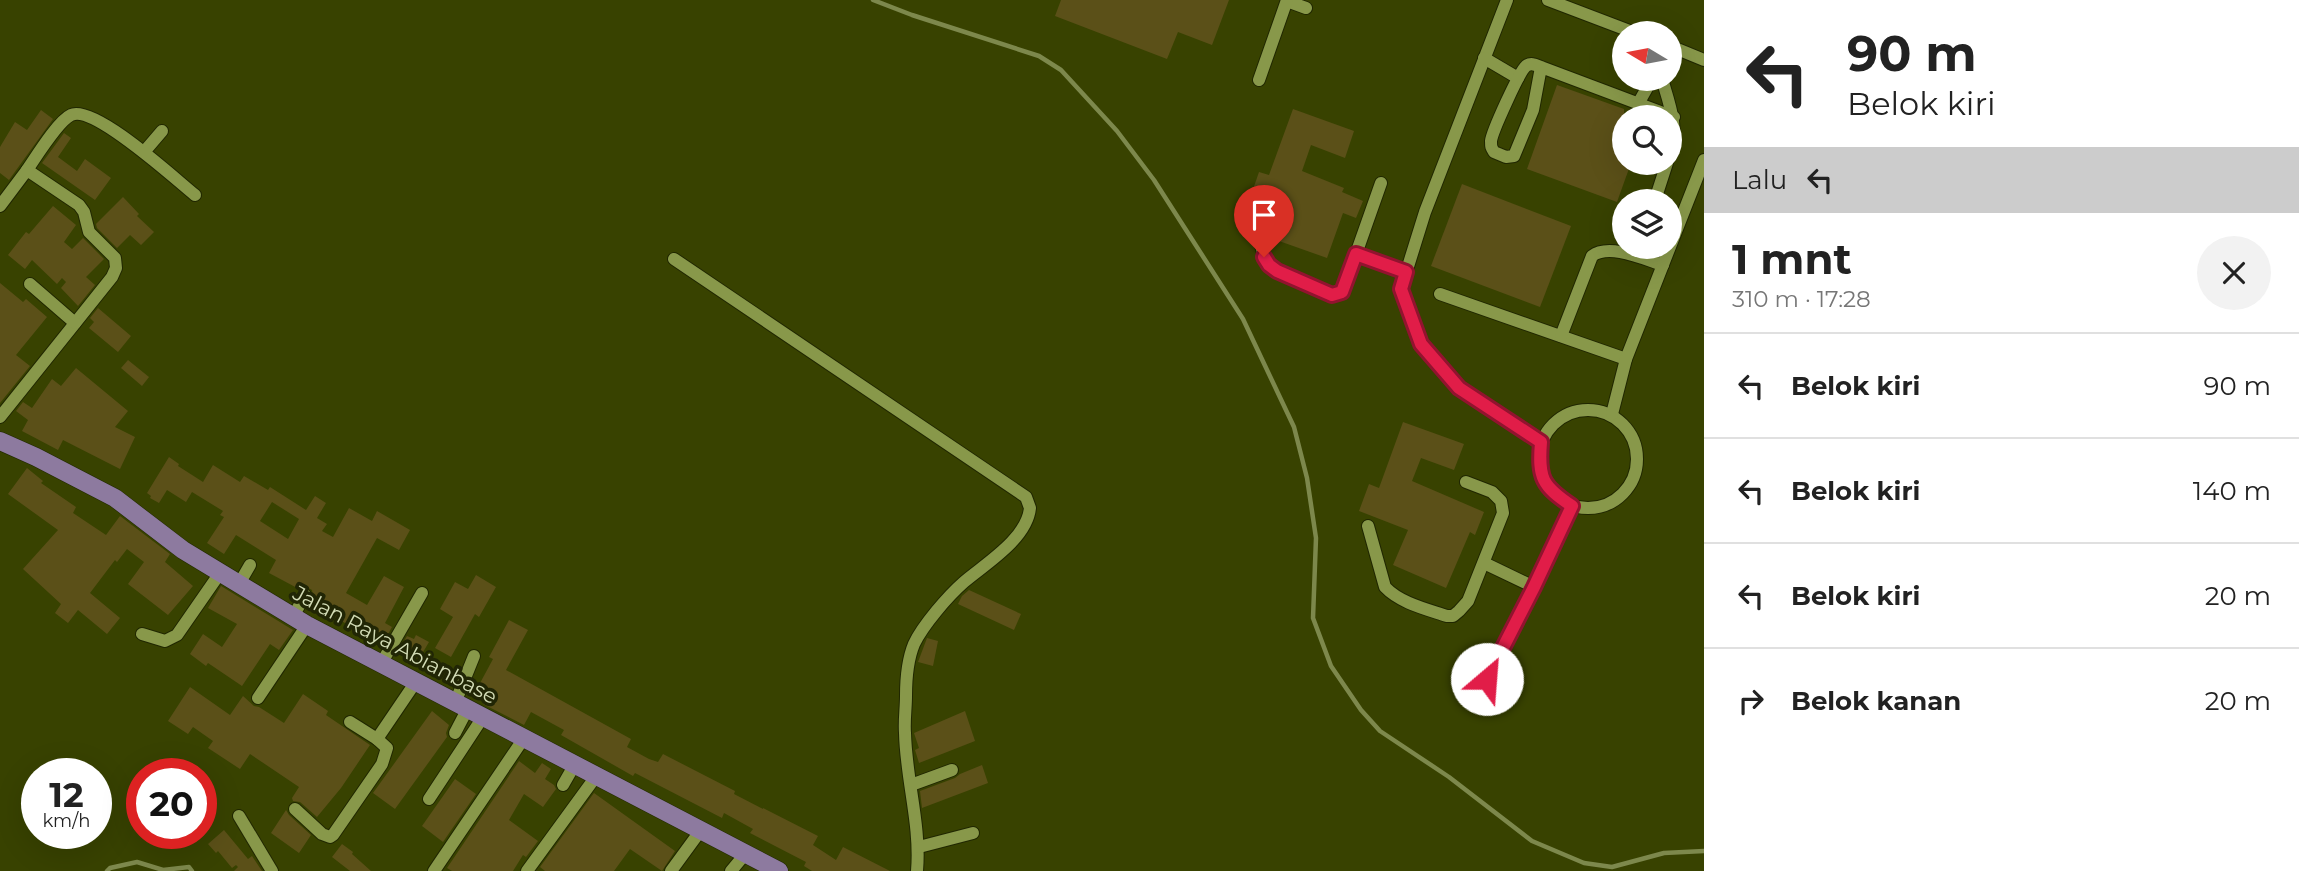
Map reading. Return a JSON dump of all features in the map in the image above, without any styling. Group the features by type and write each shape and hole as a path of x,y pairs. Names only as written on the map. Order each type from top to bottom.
{"main road":[{"name":"Jalan Raya Abianbase","path":"0,441 115,498 173,542 300,621 779,871"}],"street":[{"path":"1259,80 1287,0 1306,8"},
{"path":"1507,0 1425,212 1401,289 1421,344 1459,388 1541,442"},
{"path":"1548,0 1612,24"},
{"path":"1682,51 1704,60"},
{"path":"1484,58 1518,78"},
{"path":"1541,66 1528,127 1514,156 1506,158 1493,152 1491,139 1518,78 1528,65 1541,66 1638,104 1645,91"},
{"path":"0,206 63,121 72,114 82,113 93,117 144,152 195,195"},
{"path":"144,152 162,131"},
{"path":"1612,414 1626,359 1704,160"},
{"path":"0,417 112,277 116,263 115,258 89,232 79,205 27,170"},
{"path":"1256,222 1264,257 1269,265 1332,295 1342,292 1381,183"},
{"path":"1561,336 1595,253 1607,250 1663,265"},
{"path":"1356,254 1406,272"},
{"path":"674,259 1026,497 1030,513 1023,528 985,568 965,581 941,604 916,640 907,672 905,734 919,847 917,871"},
{"path":"30,284 75,323"},
{"path":"1440,294 1626,359"},
{"path":"1584,408 1612,414 1633,435 1639,464 1627,492 1601,508 1572,506 1550,492 1539,468 1541,442 1558,419 1584,408"},
{"path":"1368,526 1385,587 1391,594 1452,616 1468,601 1503,513 1501,501 1492,492 1466,482"},
{"path":"1475,702 1572,506"},
{"path":"1484,563 1534,587"},
{"path":"239,584 250,565"},
{"path":"142,634 165,641 177,635 220,573"},
{"path":"381,664 422,593"},
{"path":"258,698 300,621 305,595"},
{"path":"429,799 468,710 474,656"},
{"path":"377,740 415,683"},
{"path":"455,733 468,710"},
{"path":"295,809 330,837 382,764 387,748 350,722"},
{"path":"434,871 524,738"},
{"path":"563,785 575,764"},
{"path":"911,785 951,770"},
{"path":"527,871 597,775"},
{"path":"239,817 272,871"},
{"path":"671,871 701,830"},
{"path":"919,847 973,833"},
{"path":"731,871 746,853"}],"building":[{"path":"1061,0 1229,0 1212,45 1178,32 1167,59 1055,16"},
{"path":"1557,85 1613,105 1612,175 1627,175 1622,189 1612,189 1612,200 1527,169"},
{"path":"1293,109 1354,131 1345,158 1311,145 1302,171 1344,188 1342,192 1363,201 1356,218 1343,213 1327,258 1279,241 1289,213 1250,198 1259,172 1269,175"},
{"path":"41,110 53,119 9,180 0,173 0,147 15,122 27,130"},
{"path":"64,133 71,138 58,157 77,171 85,159 111,178 95,200 42,163"},
{"path":"1462,184 1571,226 1540,307 1431,266"},
{"path":"123,197 139,214 137,216 154,232 141,245 130,235 117,248 96,224"},
{"path":"53,206 76,225 64,242 72,249 83,238 104,259 86,277 95,285 78,306 61,288 66,282 62,278 57,284 32,260 25,269 8,255 26,232 29,234"},
{"path":"0,283 23,302 26,299 47,317 16,355 30,366 0,403"},
{"path":"98,308 131,336 118,352 89,328 94,322 90,318"},
{"path":"128,360 149,377 142,386 121,368"},
{"path":"76,368 128,411 115,427 135,437 120,469 63,440 58,450 22,431 28,420 16,411 23,402 32,408 52,379 61,386"},
{"path":"1403,422 1464,444 1454,470 1421,458 1412,481 1484,512 1475,535 1470,532 1446,588 1393,565 1408,530 1359,511 1369,484 1379,488"},
{"path":"169,457 203,482 213,465 240,482 244,476 268,490 270,487 306,510 315,496 326,503 317,518 327,524 322,531 333,537 349,508 372,521 377,511 410,530 399,550 377,538 346,593 367,605 384,576 404,587 385,623 392,627 382,645 318,607 315,613 307,609 313,599 312,590 305,586 299,589 269,573 276,560 236,535 224,554 207,543 224,517 220,515 223,511 192,492 186,502 167,490 159,503 147,493","holes":["272,502 299,519 288,539 260,521"]},
{"path":"27,468 43,481 41,483 76,507 73,513 106,535 120,516 170,554 165,562 193,586 168,615 128,584 144,562 127,549 117,562 115,560 90,593 120,618 107,634 78,610 68,623 55,613 61,604 23,569 58,530 8,494"},
{"path":"476,575 496,587 479,617 475,614 451,657 435,648 453,617 440,609 455,582 468,589"},
{"path":"221,586 293,630 279,650 270,644 242,686 190,654 203,634 222,647 237,624 208,608"},
{"path":"969,590 1021,614 1014,630 958,604"},
{"path":"509,620 528,630 506,670 631,739 627,747 649,759 658,762 663,754 735,791 734,794 818,836 813,845 836,860 843,847 890,871 812,871 804,866 806,862 750,833 753,829 724,813 722,818 635,773 633,776 561,735 564,730 531,712 524,725 483,704 490,691 479,685 493,659 489,657"},
{"path":"416,635 429,642 419,659 405,652 403,655 398,652 407,636 414,639"},
{"path":"927,638 938,641 933,666 918,662"},
{"path":"190,687 230,715 243,696 254,706 284,723 303,694 328,711 326,715 370,745 341,788 317,817 300,802 293,801 292,798 299,787 250,754 240,769 208,748 213,741 193,727 188,734 168,721"},
{"path":"432,711 449,725 447,737 395,809 373,793"},
{"path":"965,711 975,741 919,763 915,750 919,748 914,733"},
{"path":"519,761 535,773 542,763 551,769 545,779 556,789 543,807 524,794 509,820 538,841 526,857 523,855 513,871 452,871 447,868"},
{"path":"982,765 988,783 922,808 920,791"},
{"path":"455,779 476,794 443,842 422,826"},
{"path":"594,793 675,851 662,871 630,849 614,871 545,871 540,867"},
{"path":"286,810 311,835 299,853 271,833"},
{"path":"224,830 248,859 252,856 262,871 234,871 238,867 236,865 232,868 218,851 216,853 212,849 217,849 217,836"},
{"path":"342,844 371,871 350,871 332,857"}],"waterway":[{"path":"873,0 1039,56 1061,70 1117,131 1154,180 1243,319 1294,427 1307,478 1316,538 1313,618 1331,666 1361,710 1380,731 1449,777 1532,841 1584,863 1612,867 1664,853 1704,851"},
{"path":"107,871 137,862 163,870 189,867 192,871"}],"route":[{"path":"1264,257 1277,271 1332,295 1342,292 1356,254 1406,272 1401,289 1421,344 1459,388 1541,442 1539,468 1550,492 1572,506 1487,679"}]}
